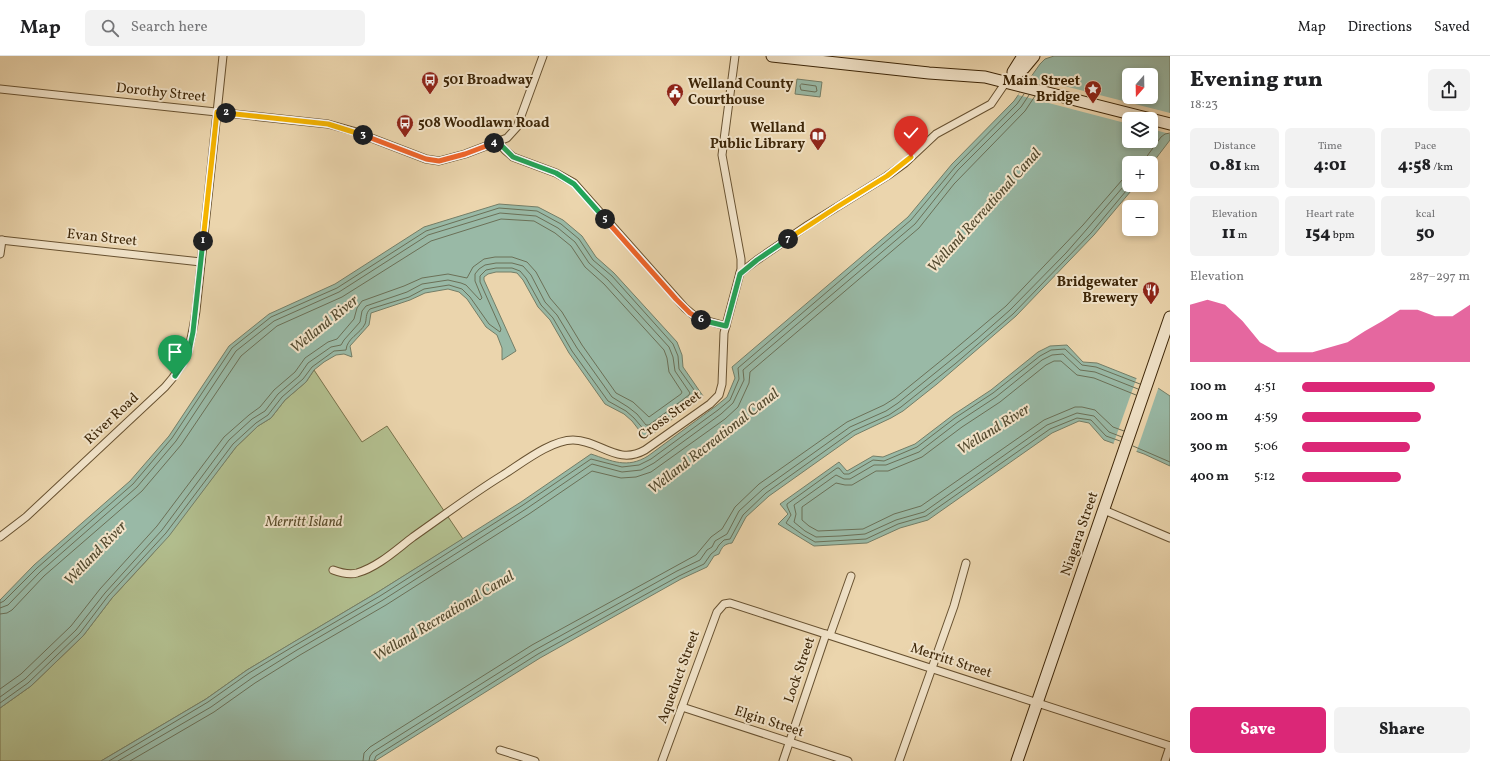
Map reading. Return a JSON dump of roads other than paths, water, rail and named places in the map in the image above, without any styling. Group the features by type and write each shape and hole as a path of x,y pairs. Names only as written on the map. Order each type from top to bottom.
{"main road":[{"path":"772,56 929,73 985,77 1170,124"},
{"path":"1006,82 1023,56"},
{"path":"1006,82 1024,68 1034,56"},
{"name":"Niagara Street","path":"1017,761 1170,317"}],"street":[{"name":"River Road","path":"0,537 26,517 166,387 183,364 189,351 201,262 223,56"},
{"name":"Dorothy Street","path":"0,89 328,124 340,127 420,157 433,160 444,160 465,154 507,138 517,127 543,56"},
{"name":"Cross Street","path":"333,570 348,574 367,569 393,552 475,492 533,456 561,442 573,440 585,442 625,456 636,455 710,404 719,395 722,384 726,326 740,274 741,259 722,155 735,56"},
{"path":"740,274 757,260 808,225 887,176 905,163 936,134 991,104 1006,82"},
{"path":"498,142 513,157 556,173 574,184 685,308 697,318 726,326"},
{"path":"0,254 1,240"},
{"name":"Evan Street","path":"1,240 201,262"},
{"path":"1104,510 1170,538"},
{"path":"899,761 954,606 966,563"},
{"name":"Lock Street","path":"783,761 828,634 851,576"},
{"name":"Merritt Street","path":"724,604 734,603 1170,746"},
{"name":"Aqueduct Street","path":"662,761 717,612 724,604"},
{"name":"Elgin Street","path":"682,707 848,761"},
{"path":"1165,761 1170,746"},
{"path":"500,750 535,761"}],"water":[{"name":"Welland Recreational Canal","path":"1054,56 1170,56 1170,140 1158,156 1122,156 1122,192 1130,192 1094,235 1016,316 937,384 903,411 855,435 769,496 746,517 732,543 724,546 719,554 714,556 707,567 681,579 540,658 375,761 101,761 206,699 247,670 378,592 521,502 591,454 613,461 626,463 640,460 648,456 716,406 727,397 735,378 732,367 908,217 952,164 1014,101 1045,59"},
{"path":"797,79 822,82 820,97 795,94"},
{"name":"Welland River","path":"499,204 538,207 563,220 582,236 596,257 614,273 677,342 682,355 683,367 703,396 646,439 632,421 624,414 605,404 569,353 550,320 538,307 523,280 517,273 496,272 488,274 484,277 516,351 502,360 502,348 497,335 486,327 467,299 459,292 448,289 425,293 410,300 371,313 369,325 350,346 352,357 344,354 336,355 324,362 314,370 306,382 285,400 271,418 258,426 236,447 169,536 112,598 83,636 31,686 0,708 0,600 34,565 130,481 169,436 229,346 269,314 335,284 424,227"},
{"name":"Welland River","path":"1067,345 1083,362 1097,363 1155,386 1170,396 1170,466 1144,454 1104,440 1089,423 1079,421 1052,433 928,520 900,528 867,543 814,546 778,524 788,514 780,504 839,462 847,471 873,456 883,457 915,444 953,415 991,390 1038,352 1050,346"}],"place":[{"name":"501 Broadway","path":"430,95"},
{"name":"Main Street Bridge","path":"1093,104"},
{"name":"Welland County Courthouse","path":"675,107"},
{"name":"508 Woodlawn Road","path":"405,138"},
{"name":"Welland Public Library","path":"818,151"},
{"name":"Bridgewater Brewery","path":"1151,305"}],"park label":[{"name":"Merritt Island","path":"304,522"}]}
